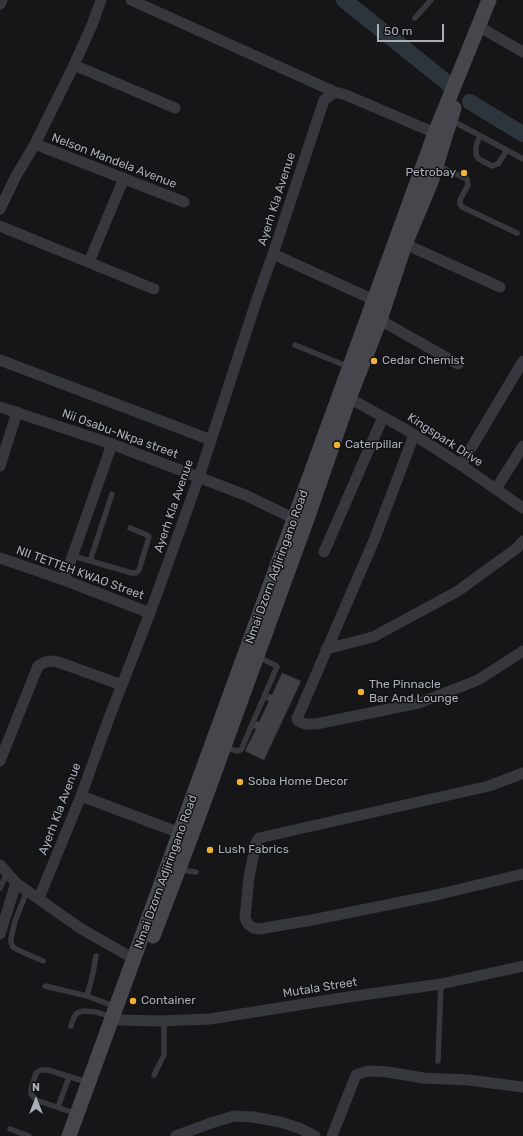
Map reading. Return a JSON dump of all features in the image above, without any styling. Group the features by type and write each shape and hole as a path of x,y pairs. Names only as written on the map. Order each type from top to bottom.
{"main road":[{"name":"Nmai Dzorn Adjiringano Road","path":"69,1136 116,1015 178,870 295,519 349,367 435,133 489,0"},
{"name":"Nmai Dzorn Adjiringano Road","path":"79,1136 134,959 180,833 217,756 257,657 349,398 380,320 405,244 437,164 451,120 497,0"}],"street":[{"path":"0,4 2,0"},
{"path":"0,209 74,65 92,25 101,0"},
{"path":"134,0 335,92 346,95 435,133"},
{"path":"485,30 523,52"},
{"path":"74,65 175,108"},
{"name":"Ayerh Kla Avenue","path":"39,898 81,796 150,613 199,477 317,117 324,100 335,92"},
{"name":"Nelson Mandela Avenue","path":"34,144 184,202"},
{"path":"89,262 124,178"},
{"path":"0,226 154,289"},
{"path":"405,244 500,287"},
{"path":"273,254 374,300"},
{"path":"380,320 458,364"},
{"path":"0,360 211,440"},
{"path":"461,465 523,361"},
{"name":"Kingspark Drive","path":"349,398 414,435 461,465 523,508"},
{"name":"Nii Osabu-Nkpa street","path":"0,407 112,444 199,477 245,495 295,519"},
{"path":"0,466 17,412"},
{"path":"324,552 383,417"},
{"path":"414,435 375,538 326,649 297,718 298,721 301,723 316,724 419,703 478,680 523,651"},
{"path":"64,580 112,444"},
{"path":"496,489 523,446"},
{"path":"326,649 373,637 458,591 517,548 523,541"},
{"name":"NII TETTEH KWAO Street","path":"0,558 64,580 150,613"},
{"path":"0,761 38,666 45,662 58,662 122,685"},
{"path":"523,773 489,786 259,838 256,843 249,877 245,918 248,924 254,928 312,920 436,895 523,874"},
{"path":"81,796 180,833"},
{"path":"4,869 16,883 80,928 134,959"},
{"path":"0,934 16,883"},
{"name":"Mutala Street","path":"116,1015 164,1021 210,1019 348,996 442,984 523,966"},
{"path":"332,1136 356,1075 368,1071 388,1072 423,1078 468,1080 523,1087"},
{"path":"176,1136 234,1116 253,1117 280,1122 299,1128 315,1136"}],"lane":[{"path":"415,18 431,0"},
{"path":"451,120 523,159"},
{"path":"480,136 476,146 476,155 479,159 492,166 498,164 507,150"},
{"path":"437,164 467,179 468,185 460,200 462,207 517,232"},
{"path":"295,345 349,367"},
{"path":"90,561 112,494"},
{"path":"73,556 136,573 139,570 149,537 130,528"},
{"path":"217,756 241,750 276,669 275,665 257,657"},
{"path":"0,888 4,869"},
{"path":"178,870 196,872"},
{"path":"27,890 15,921 11,943 13,947 18,950 43,961"},
{"path":"87,996 96,956"},
{"path":"438,1061 442,984"},
{"path":"45,986 87,996 116,1015"},
{"path":"71,1026 77,1013 83,1011 116,1015"},
{"path":"154,1075 164,1055 164,1021"},
{"path":"77,1114 36,1100 31,1094 31,1089 36,1073 41,1070 48,1070 89,1082"},
{"path":"58,1108 69,1077"},
{"path":"10,1129 29,1136"}],"building":[{"path":"282,673 301,681 264,760 245,751 256,729 253,728 256,721 259,722 269,701 266,700 269,694 272,695"}],"waterway":[{"path":"344,0 450,85"},
{"path":"470,102 523,134"}],"place":[{"name":"Petrobay","path":"464,173"},
{"name":"Cedar Chemist","path":"374,361"},
{"name":"Caterpillar","path":"337,445"},
{"name":"The Pinnacle Bar And Lounge","path":"361,692"},
{"name":"Soba Home Decor","path":"240,782"},
{"name":"Lush Fabrics","path":"210,850"},
{"name":"Container","path":"133,1001"}]}
